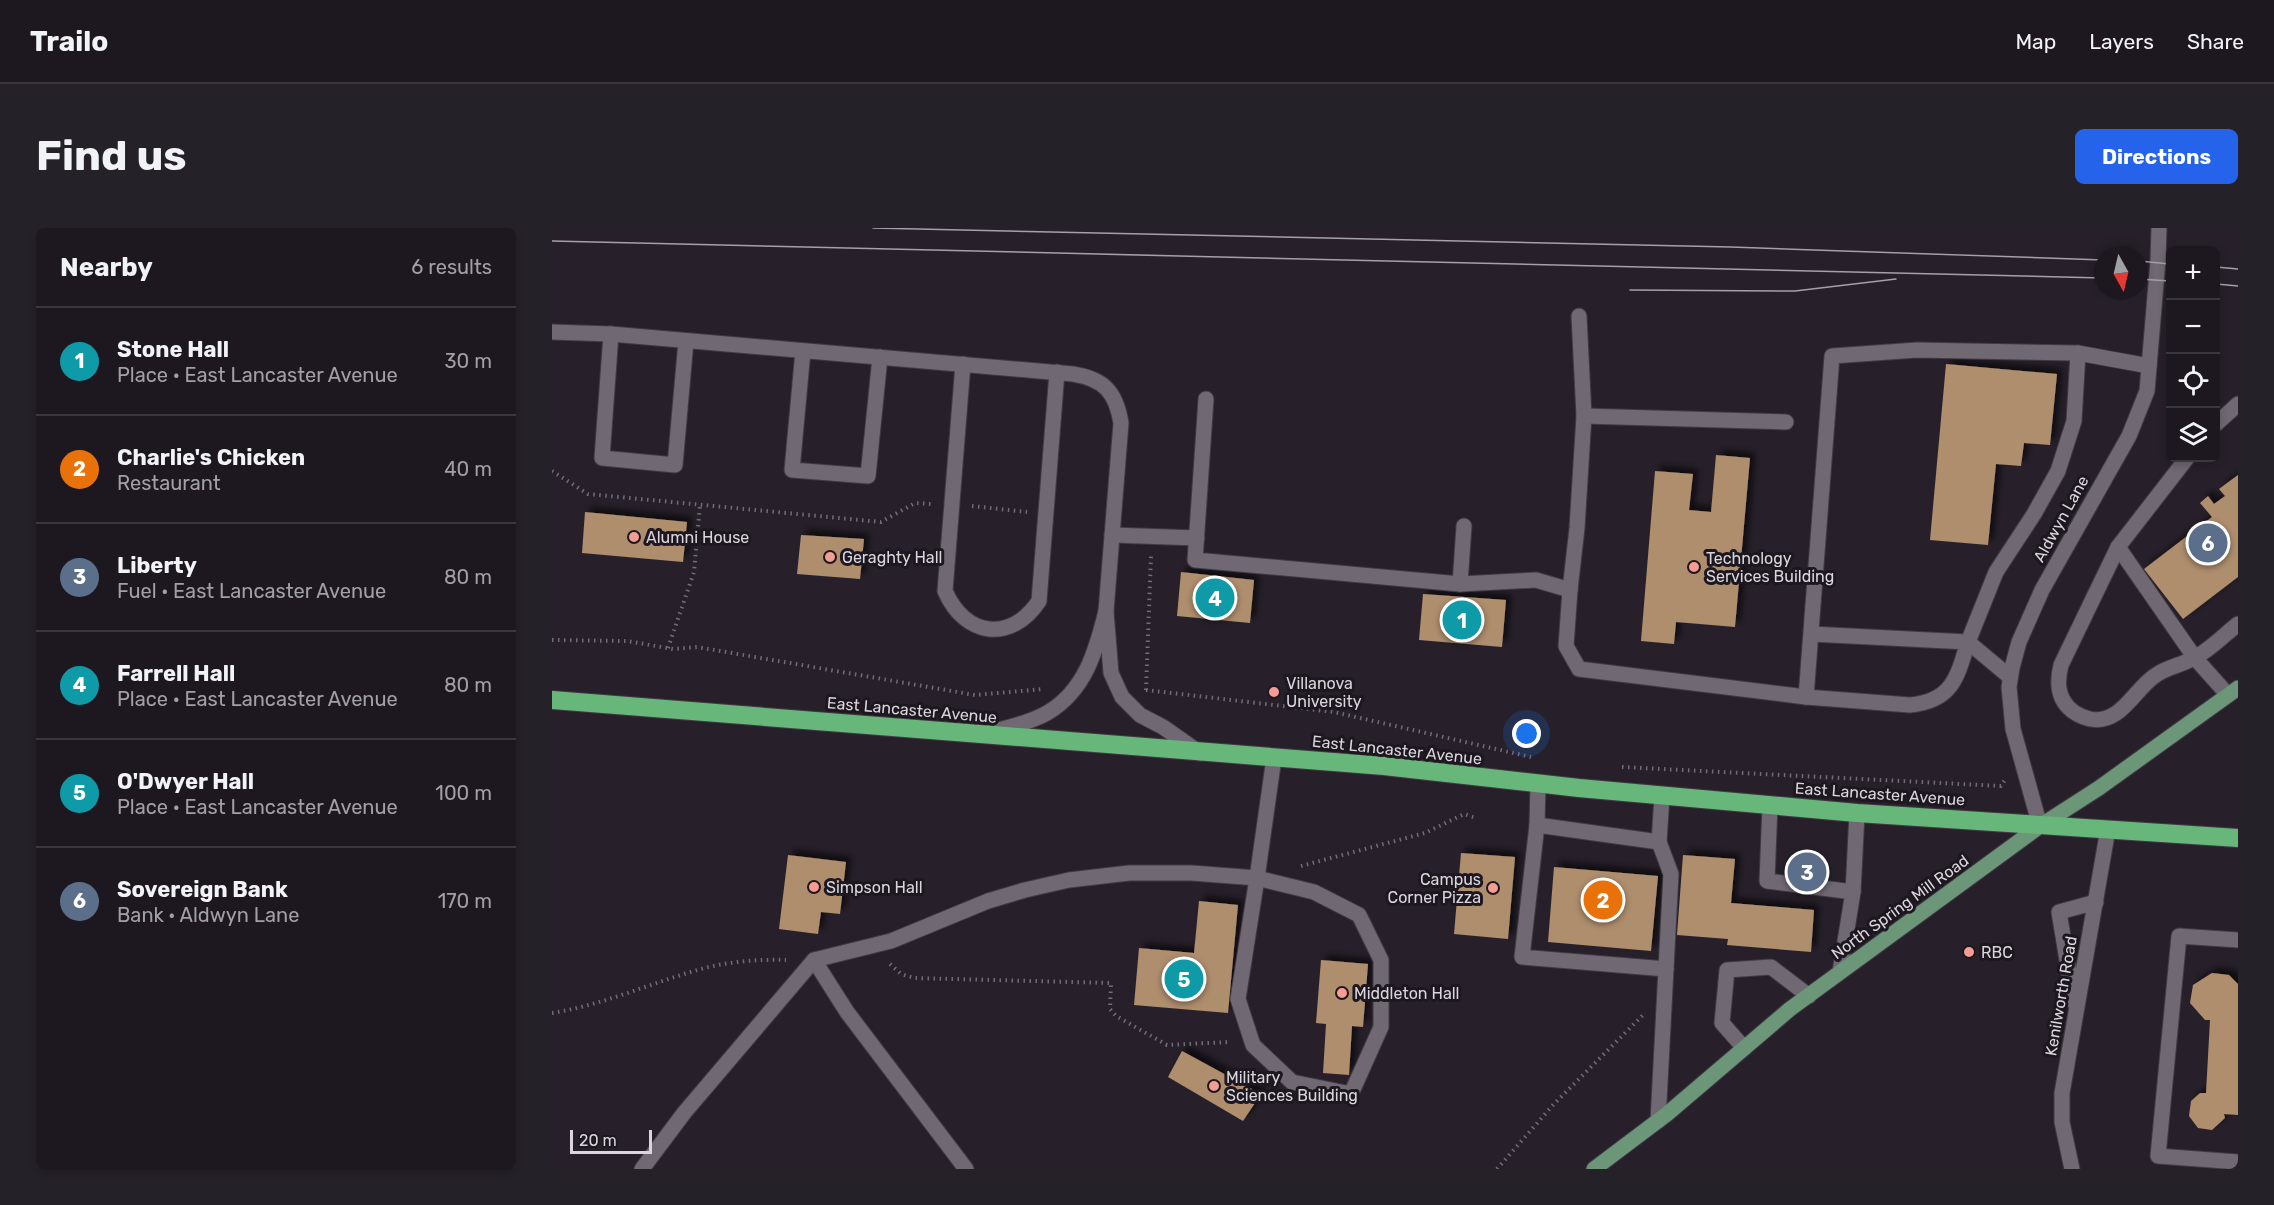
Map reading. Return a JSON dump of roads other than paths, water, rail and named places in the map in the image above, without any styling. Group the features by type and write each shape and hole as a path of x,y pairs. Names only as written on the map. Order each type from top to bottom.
{"highway":[{"name":"East Lancaster Avenue","path":"552,700 1384,766 1538,784 1857,813 2238,838"}],"main road":[{"name":"North Spring Mill Road","path":"1594,1169 1658,1120 1790,1009 2040,826 2099,788 2233,692"}],"street":[{"name":"Aldwyn Lane","path":"2040,826 2013,729 2010,677 2019,642 2042,590 2129,436 2147,391 2158,228"},
{"path":"1579,316 1584,416 1566,646 1579,669 1806,697 1910,705 1926,704 1941,696 1953,685 1996,572 2034,514 2058,471 2074,421 2078,353"},
{"path":"552,332 611,333 1056,372 1088,376 1101,383 1112,394 1119,408 1122,423 1106,610 1097,647 1086,673 1069,696 1047,713 982,735"},
{"path":"611,333 602,458 675,465 687,341"},
{"path":"803,351 792,470 868,476 880,357"},
{"path":"1806,697 1832,356 1917,351 2078,353 2149,366"},
{"path":"963,364 945,591 951,605 961,617 974,625 989,629 1004,628 1018,623 1039,601 1056,372"},
{"path":"1206,399 1196,560 1460,584 1536,580 1570,590"},
{"path":"2220,420 2238,404"},
{"path":"1584,416 1785,422"},
{"path":"2184,462 2118,547 2061,665 2058,677 2063,700 2070,710 2081,716 2093,719 2115,714 2156,675 2195,658 2238,624"},
{"path":"1460,584 1464,526"},
{"path":"1112,535 1197,538"},
{"path":"2118,547 2195,658 2233,692"},
{"path":"1106,610 1111,673 1120,693 1140,716 1163,727 1200,753"},
{"path":"1811,634 1968,642 2010,677"},
{"path":"642,1169 684,1113 814,960 880,944 988,901 1069,880 1129,873 1192,873 1261,879 1314,892 1359,915 1381,960 1381,1027 1351,1094 1292,1082 1253,1045 1238,999 1261,879 1274,758"},
{"path":"1538,784 1537,825 1522,957 1666,969"},
{"path":"1658,1120 1671,874 1659,842 1662,796"},
{"path":"1770,805 1767,881 1853,892"},
{"path":"1840,972 1853,892 1857,813"},
{"path":"1537,825 1659,842"},
{"name":"Kenilworth Road","path":"2072,1169 2062,1122 2062,1093 2108,829"},
{"path":"2076,1014 2059,912 2097,902"},
{"path":"2238,940 2178,936 2158,1156 2238,1162"},
{"path":"814,960 847,1012 966,1169"},
{"path":"1744,1048 1722,1023 1727,970 1771,967 1809,996"}],"tram line":[{"path":"873,228 1731,247 2094,260"},
{"path":"552,241 2094,278"},
{"path":"2148,262 2166,264"},
{"path":"2220,267 2238,269"},
{"path":"1630,290 1795,291 1896,279"},
{"path":"2148,280 2166,281"},
{"path":"2220,284 2238,286"}],"place":[{"name":"Alumni House","path":"634,537"},
{"name":"Sovereign Bank","path":"2208,543"},
{"name":"Geraghty Hall","path":"830,557"},
{"name":"Technology Services Building","path":"1694,567"},
{"name":"Farrell Hall","path":"1215,598"},
{"name":"Stone Hall","path":"1462,620"},
{"name":"Villanova University","path":"1274,692"},
{"name":"Liberty","path":"1807,872"},
{"name":"Simpson Hall","path":"814,887"},
{"name":"Campus Corner Pizza","path":"1493,888"},
{"name":"Charlie's Chicken","path":"1603,900"},
{"name":"RBC","path":"1969,952"},
{"name":"O'Dwyer Hall","path":"1184,979"},
{"name":"Middleton Hall","path":"1342,993"},
{"name":"Military Sciences Building","path":"1214,1086"}]}
